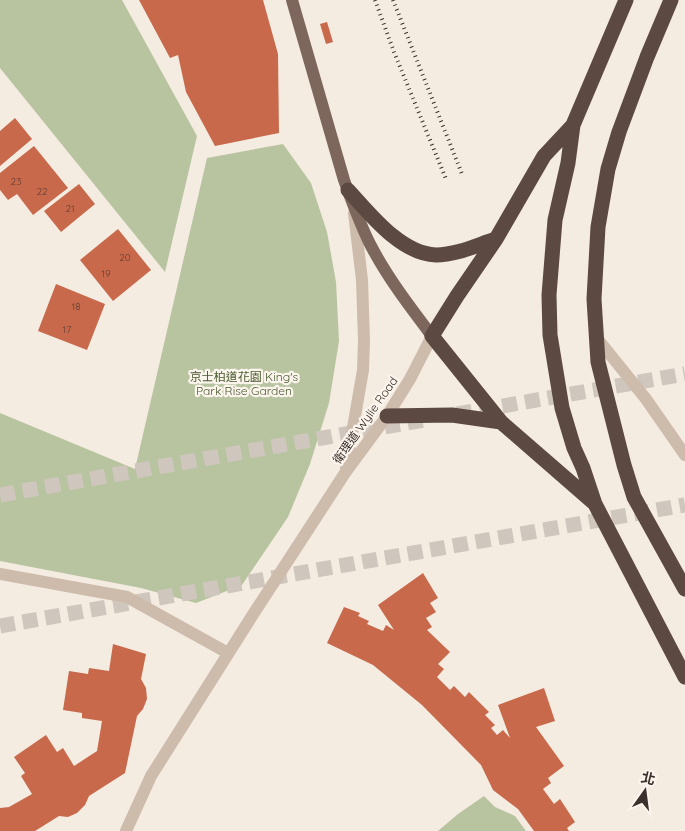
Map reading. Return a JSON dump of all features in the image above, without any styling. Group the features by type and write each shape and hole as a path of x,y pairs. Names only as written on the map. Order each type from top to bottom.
{"highway":[{"path":"626,0 573,125 568,163 554,220 549,295 550,336 562,408 574,448 595,504 685,677"},
{"path":"672,0 647,57 619,132 604,188 595,257 594,299 598,362 614,428 634,497 685,589"},
{"path":"573,125 544,156 496,240 432,336 501,422 595,504"},
{"path":"348,190 388,231 404,244 417,250 435,255 454,253 496,240"},
{"path":"387,416 452,415 501,422"}],"main road":[{"path":"292,0 354,208 371,245 408,304 432,336"}],"street":[{"path":"345,473 363,370 364,341 362,280 354,208"},
{"name":"衛理道 Wylie Road","path":"126,831 150,776 345,473 387,416 410,379 432,336"},
{"path":"596,337 646,399 685,455"},
{"path":"0,574 127,596 228,653"}],"green space":[{"path":"0,0 122,0 197,136 165,272 0,68"},
{"name":"京士柏道花園 King's Park Rise Garden","path":"283,144 311,183 327,232 336,282 339,341 329,403 310,464 288,517 242,585 196,603 141,588 0,561 0,413 135,469 207,158"},
{"path":"484,796 495,807 515,816 526,831 438,831 458,814"}],"building":[{"path":"139,0 263,0 278,54 279,133 215,146 186,92 178,55 170,58"},
{"path":"327,22 333,42 326,44 320,24"},
{"path":"15,118 32,139 0,166 0,131"},
{"path":"34,146 68,188 33,215 17,194 8,200 0,190 0,173"},
{"path":"79,184 95,204 61,232 44,211"},
{"path":"118,229 151,270 113,301 80,260"},
{"path":"56,284 105,304 87,350 38,331"},
{"path":"423,573 438,598 430,603 436,612 426,618 432,627 427,630 450,652 438,664 444,669 437,677 450,690 454,686 465,697 469,692 489,712 485,715 495,725 491,728 497,735 503,730 510,738 498,705 544,688 555,721 536,727 564,766 548,778 551,783 543,789 554,804 560,799 575,822 567,828 569,831 534,831 518,809 493,790 481,765 422,705 373,665 327,643 344,607 360,613 358,616 369,621 367,624 383,631 386,625 394,630 378,605"},
{"path":"113,644 146,654 141,679 146,688 147,699 143,709 137,716 125,773 89,796 85,805 77,813 68,817 59,816 35,831 0,831 0,808 9,807 32,794 21,776 25,773 14,757 46,735 57,752 63,748 74,766 97,751 102,721 82,718 82,713 63,710 69,671 88,674 89,668 109,671"}],"tunnel":[{"path":"457,414 685,374"},
{"path":"0,495 424,420"},
{"path":"0,626 685,505"}],"railway":[{"path":"375,0 394,52 446,179"},
{"path":"393,0 462,174"}]}
